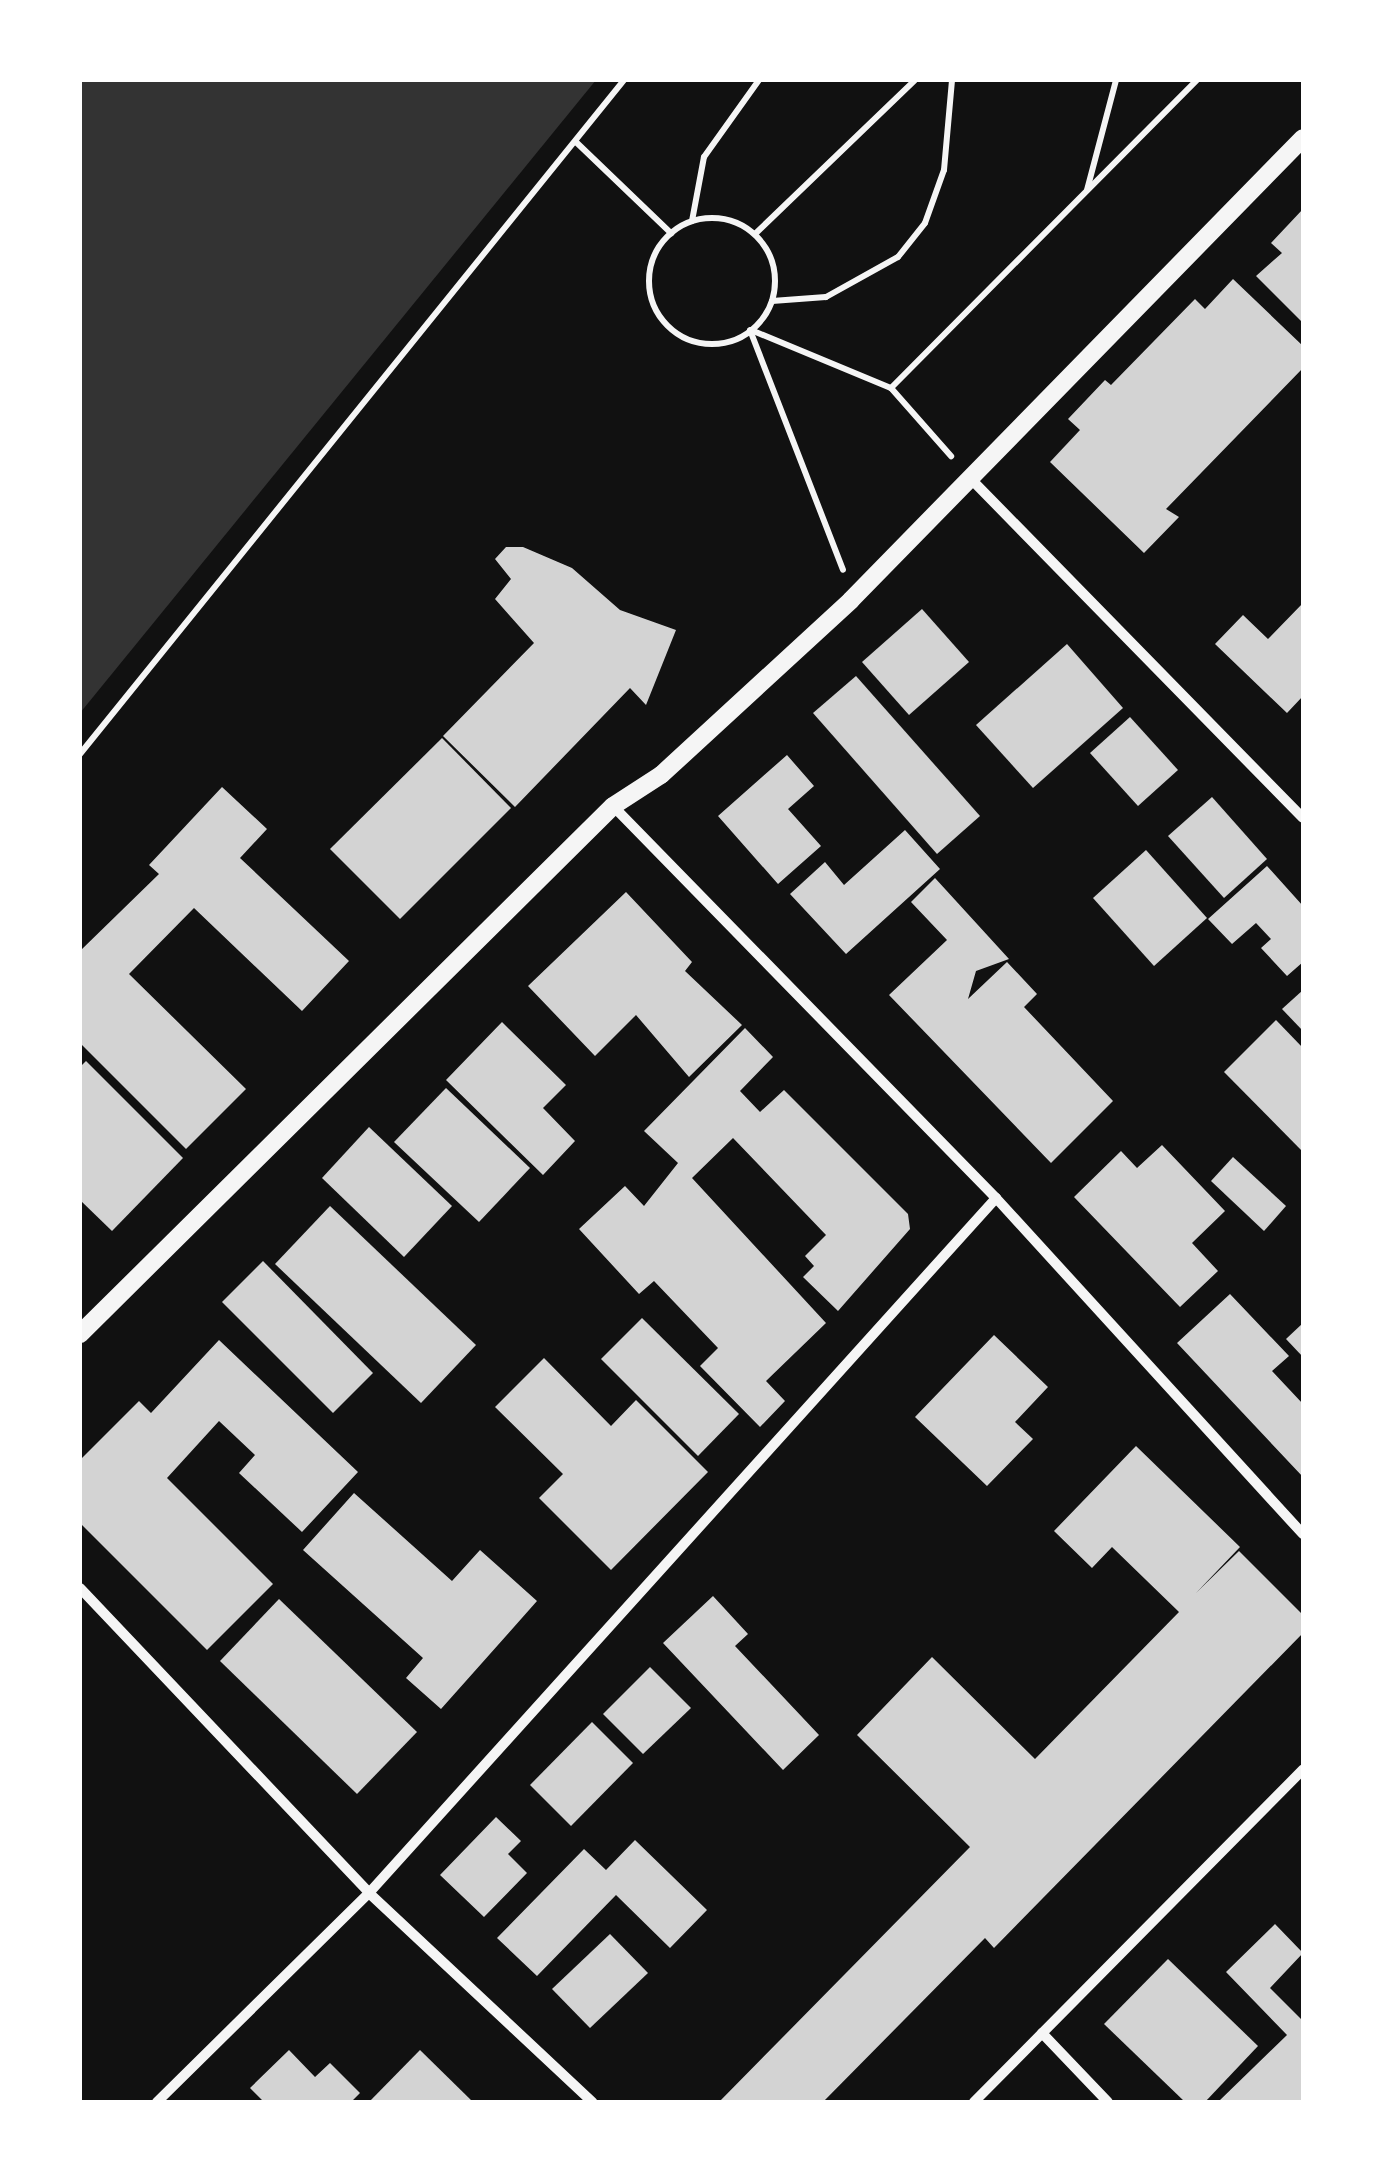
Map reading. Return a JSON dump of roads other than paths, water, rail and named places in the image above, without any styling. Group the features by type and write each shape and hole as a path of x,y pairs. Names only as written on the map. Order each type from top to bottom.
{"street":[{"path":"80,1334 613,806 661,775 851,600 1303,138"},
{"path":"969,477 1303,818"},
{"path":"613,806 996,1198 1303,1534"},
{"path":"157,2102 369,1892 996,1198"},
{"path":"80,1588 369,1892 592,2102"},
{"path":"974,2102 1303,1770"},
{"path":"1042,2033 1108,2102"}]}
